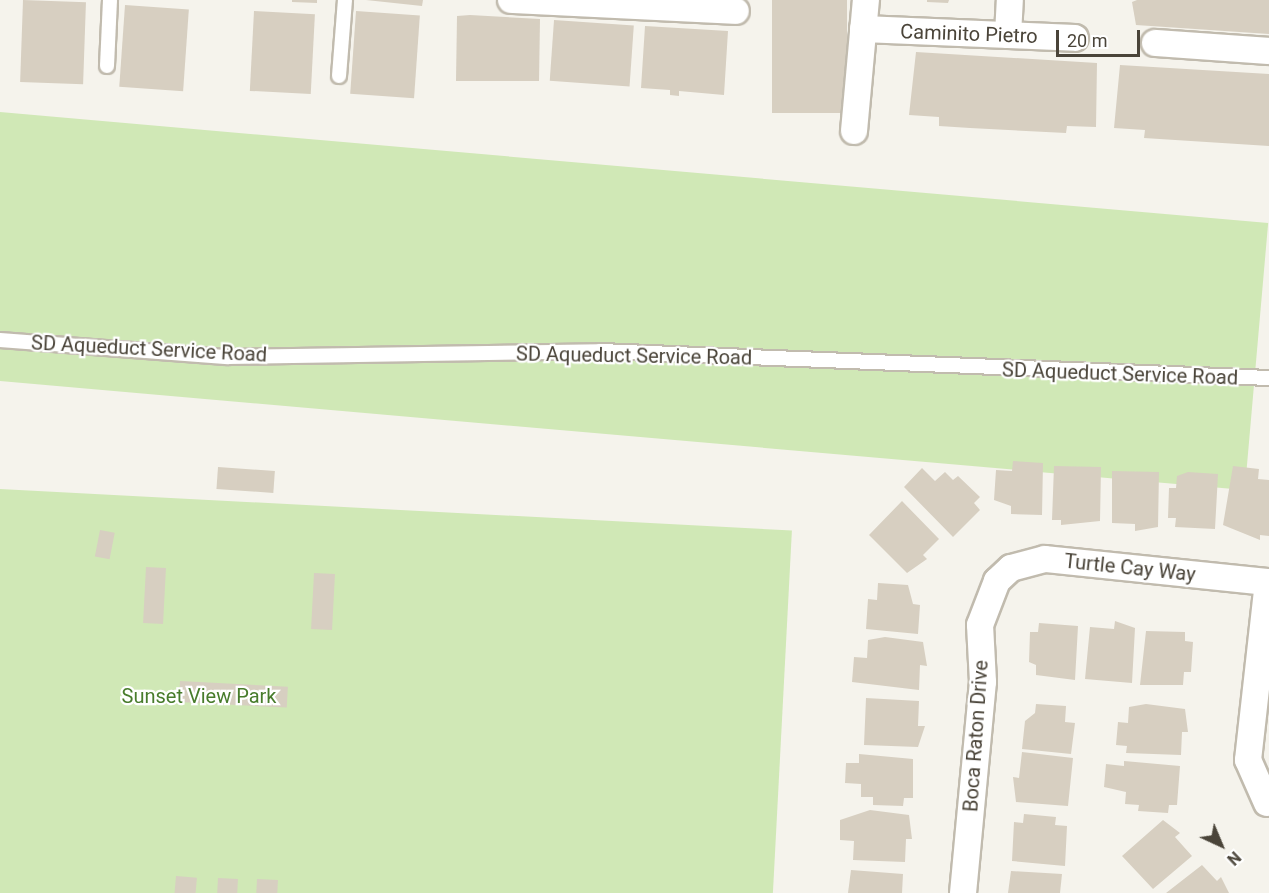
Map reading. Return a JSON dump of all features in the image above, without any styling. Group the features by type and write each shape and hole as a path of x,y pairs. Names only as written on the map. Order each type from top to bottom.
{"street":[{"path":"511,0 736,11"},
{"path":"854,131 866,0"},
{"path":"1008,35 1011,0"},
{"name":"Caminito Pietro","path":"863,29 1075,38"},
{"path":"1155,43 1269,51"},
{"name":"Turtle Cay Way","path":"997,581 1011,568 1045,559 1268,582"},
{"name":"Boca Raton Drive","path":"963,893 983,682 980,625 997,581"},
{"path":"1267,803 1248,760 1268,582"}],"lane":[{"path":"107,66 110,0"},
{"path":"339,76 345,0"},
{"name":"SD Aqueduct Service Road","path":"0,340 228,357 600,351 1269,378"}],"green space":[{"path":"0,112 1268,223 1245,490 0,381"},
{"name":"Sunset View Park","path":"0,489 792,531 773,893 0,893"}],"building":[{"path":"23,0 86,2 83,84 20,82"},
{"path":"292,0 317,0 317,3 292,2"},
{"path":"366,0 423,0 422,6"},
{"path":"772,0 847,0 847,113 772,113"},
{"path":"927,0 949,0 948,3 927,2"},
{"path":"1137,0 1269,0 1269,34 1136,25 1132,2"},
{"path":"125,5 189,9 183,91 119,87"},
{"path":"254,11 315,14 311,94 250,91"},
{"path":"356,11 420,15 414,98 350,94"},
{"path":"457,16 540,19 539,81 456,81"},
{"path":"554,20 634,26 630,86 550,81"},
{"path":"645,26 728,31 724,95 679,91 679,96 670,95 670,90 641,88"},
{"path":"916,52 1097,63 1096,127 1067,126 1066,133 970,128 939,126 939,117 909,115"},
{"path":"1120,65 1269,74 1269,146 1144,138 1145,130 1114,128"},
{"path":"1013,461 1043,463 1042,515 1011,514 1011,506 994,500 996,470 1012,471"},
{"path":"1054,466 1101,467 1100,521 1061,525 1061,520 1052,520"},
{"path":"1233,466 1259,469 1258,479 1269,480 1269,536 1260,535 1260,540 1223,525"},
{"path":"218,467 275,471 273,493 216,489"},
{"path":"922,468 935,481 945,472 953,480 958,476 980,497 974,503 980,510 953,537 904,487"},
{"path":"1112,471 1159,472 1158,527 1135,531 1135,524 1112,523"},
{"path":"1188,472 1218,474 1215,529 1175,527 1176,518 1168,518 1169,488 1176,488 1177,476"},
{"path":"902,501 939,539 923,555 927,559 907,573 869,535"},
{"path":"100,530 115,533 110,559 95,557"},
{"path":"146,567 166,568 163,624 143,623"},
{"path":"314,573 335,574 332,630 311,629"},
{"path":"878,583 908,585 913,604 920,605 918,634 866,629 868,599 877,600"},
{"path":"1115,621 1135,628 1132,683 1085,679 1090,627 1114,629"},
{"path":"1039,623 1078,626 1075,680 1036,675 1036,665 1029,662 1030,632 1038,632"},
{"path":"1146,631 1185,632 1185,641 1193,642 1191,672 1184,672 1183,685 1140,685"},
{"path":"885,637 923,642 927,666 920,665 919,690 852,682 854,657 867,658 868,640"},
{"path":"180,681 288,687 287,708 179,702"},
{"path":"866,698 919,701 918,726 925,726 918,747 864,745"},
{"path":"1036,704 1066,706 1065,722 1075,723 1071,754 1022,749 1025,721 1035,713"},
{"path":"1146,704 1185,709 1188,732 1182,732 1181,755 1126,753 1127,746 1116,745 1118,722 1128,723 1129,707"},
{"path":"1022,752 1073,758 1068,806 1016,802 1013,777 1019,778"},
{"path":"859,754 913,759 913,798 904,798 903,806 873,805 873,797 861,797 861,784 845,783 846,763 859,763"},
{"path":"1124,761 1180,766 1177,805 1169,805 1168,813 1138,811 1139,805 1125,804 1126,792 1104,787 1106,764 1124,766"},
{"path":"870,810 909,815 912,839 906,839 905,862 853,860 854,841 840,840 840,820"},
{"path":"1024,814 1056,817 1055,825 1067,826 1065,866 1012,861 1014,822 1023,823"},
{"path":"1163,820 1180,833 1175,837 1192,856 1153,889 1122,856"},
{"path":"1202,865 1217,881 1221,877 1229,893 1166,893"},
{"path":"851,870 903,874 902,893 848,893"},
{"path":"1011,871 1062,874 1060,893 1008,893"},
{"path":"176,876 197,878 196,893 175,893"},
{"path":"218,878 238,879 237,893 217,893"},
{"path":"257,879 278,880 277,893 256,893"}]}
